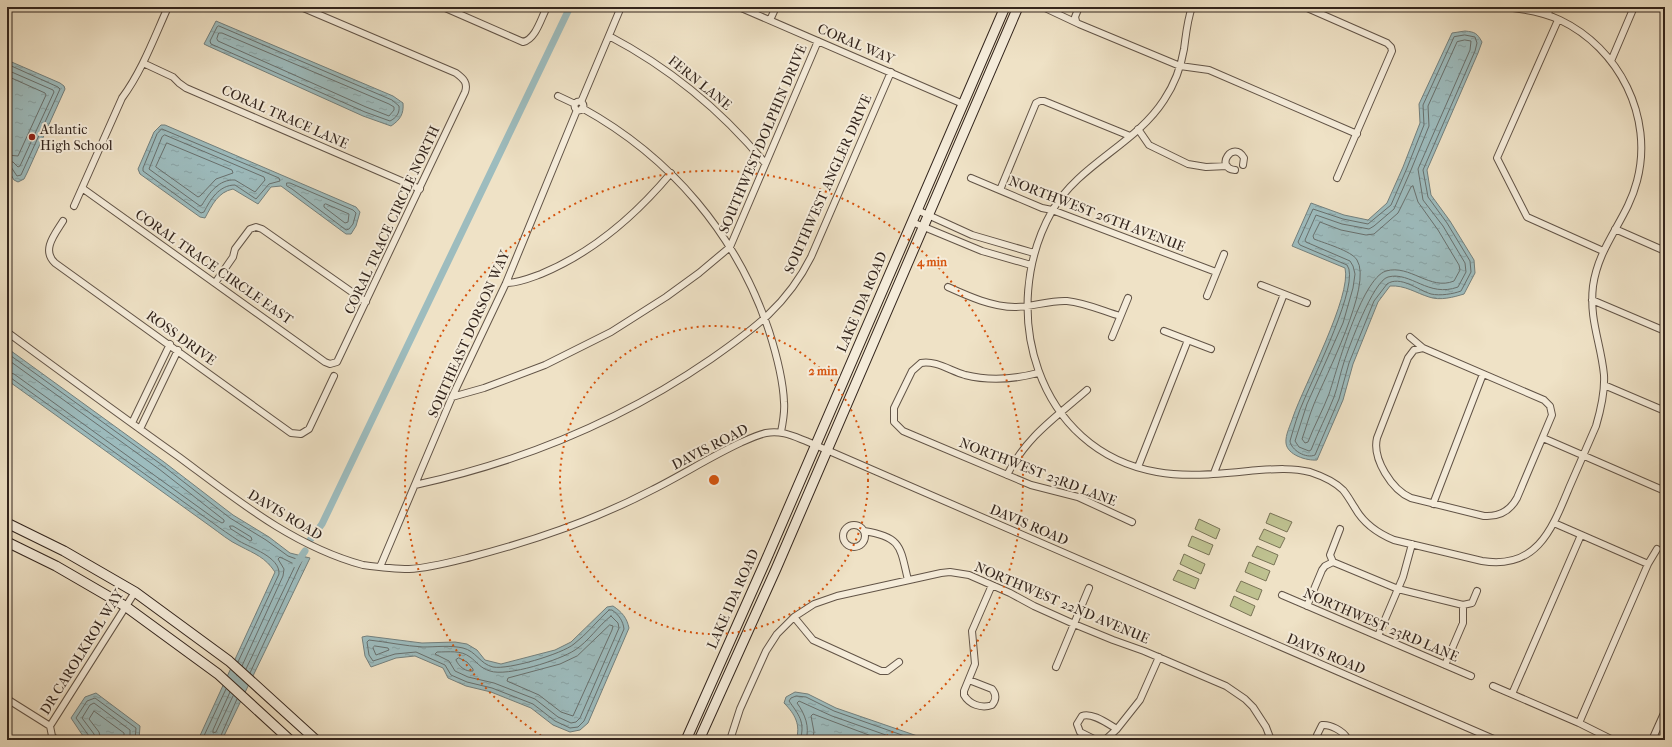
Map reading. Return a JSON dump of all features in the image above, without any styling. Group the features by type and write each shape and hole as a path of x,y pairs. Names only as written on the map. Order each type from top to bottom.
{"street":[{"path":"74,206 122,98 131,86 143,63 168,7"},
{"name":"CORAL TRACE CIRCLE NORTH","path":"301,7 456,74 463,78 466,84 465,92 420,189 339,359 333,364"},
{"path":"443,7 523,42 528,41 533,36 547,7"},
{"name":"SOUTHEAST DORSON WAY","path":"380,567 452,397 506,283 621,7"},
{"name":"CORAL WAY","path":"739,7 964,104"},
{"path":"770,20 776,7"},
{"name":"LAKE IDA ROAD","path":"686,740 742,615 1006,7"},
{"name":"LAKE IDA ROAD","path":"699,740 827,450 1018,7"},
{"path":"1076,21 1075,17 1079,7"},
{"path":"1192,7 1180,66 1172,86 1163,101 1154,114 1138,129 1070,186 1052,210 1044,226 1031,265 1027,306 1030,339 1038,373 1045,389 1061,413 1079,433 1092,444 1107,454 1138,467 1172,474 1284,469 1318,475 1343,490 1361,517 1376,531 1394,540 1482,561 1497,562 1521,557 1537,547 1544,540 1554,523 1601,412 1604,385 1602,362 1595,332 1592,300 1595,276 1603,251 1632,196 1639,170 1641,148 1639,121 1635,105 1621,76 1611,61 1592,41 1579,31 1547,15 1524,9 1498,7"},
{"path":"1305,7 1387,43 1391,47 1392,51 1337,178"},
{"path":"1452,7 1472,7"},
{"path":"1547,15 1551,7"},
{"path":"1611,61 1634,7"},
{"path":"1045,8 1076,21 1079,24 1180,66 1209,70 1356,134"},
{"path":"1558,20 1497,158 1527,217 1603,251"},
{"name":"FERN LANE","path":"609,36 648,58 691,88 730,124 765,163"},
{"name":"SOUTHWEST DOLPHIN DRIVE","path":"730,247 818,41"},
{"name":"CORAL TRACE LANE","path":"143,63 173,77 186,88 420,189"},
{"name":"SOUTHWEST ANGLER DRIVE","path":"415,485 473,471 506,461 538,450 602,423 697,368 764,318 782,302 803,273 891,72"},
{"path":"558,96 579,106 624,134 671,172 703,208 730,247 751,285 764,318 776,356 782,386 784,414 781,432"},
{"path":"1000,190 1036,103 1040,100 1130,136"},
{"path":"1138,129 1149,146 1188,164 1206,167 1227,166 1232,170 1235,170"},
{"path":"1227,166 1226,158 1235,152 1242,156 1244,161 1243,165"},
{"path":"506,283 515,283 550,270 588,250 622,225 638,210 671,172"},
{"name":"NORTHWEST 26TH AVENUE","path":"971,178 1042,208 1052,210 1216,272"},
{"name":"CORAL TRACE CIRCLE EAST","path":"82,188 325,362 333,364"},
{"path":"917,210 972,235 1034,253"},
{"name":"ROSS DRIVE","path":"63,221 48,251 51,260 170,344 291,433 300,434 305,432 311,426 334,376"},
{"path":"912,222 982,251 1031,265"},
{"path":"215,283 233,257 235,249 242,239 250,229 256,227 262,229 366,302"},
{"path":"1615,229 1665,251"},
{"path":"452,397 496,384 545,365 610,332 666,297 699,273 730,247"},
{"path":"1207,296 1224,254"},
{"path":"1261,285 1307,303"},
{"path":"948,287 996,304 1014,307 1053,301 1072,302 1091,306 1120,316"},
{"path":"1214,473 1284,294"},
{"path":"1112,337 1128,298"},
{"path":"1592,300 1665,331"},
{"path":"1164,331 1211,349"},
{"name":"DAVIS ROAD","path":"7,332 277,528 327,554 363,565 409,569 491,552 530,540 568,527 651,491 729,448 751,438 766,433 781,432 827,450 1496,740"},
{"path":"1410,337 1423,348 1548,402 1552,410 1552,415 1543,438 1517,498 1512,506 1504,513 1489,516 1411,498 1399,491 1393,484 1378,458 1376,448 1377,438 1408,358 1414,350 1423,348"},
{"path":"1138,467 1188,340"},
{"path":"132,423 170,344"},
{"path":"140,429 178,350"},
{"name":"NORTHWEST 23RD LANE","path":"1038,373 1016,377 983,378 967,375 926,362 917,365 912,371 894,408 894,422 903,431 1007,475 1031,485 1078,497 1132,522"},
{"path":"1433,504 1483,374"},
{"path":"1604,385 1665,411"},
{"path":"1007,475 1018,455 1039,430 1087,390"},
{"path":"1543,438 1665,491"},
{"path":"7,523 71,555 135,592 229,661 316,740"},
{"path":"1554,523 1648,564"},
{"path":"1340,529 1330,555 1333,562 1398,589 1463,605 1472,603 1477,591"},
{"path":"864,531 875,533 896,543 901,551 908,580"},
{"path":"1512,694 1581,535"},
{"path":"7,542 56,566 125,606 218,674 290,740"},
{"path":"1378,636 1405,571 1412,544"},
{"path":"1579,723 1648,564 1657,549"},
{"path":"1307,606 1322,570 1325,566 1333,562"},
{"name":"NORTHWEST 22ND AVENUE","path":"730,740 740,708 766,651 777,634 794,617 823,600 908,580 950,572 969,575 1074,624 1159,657 1226,686 1241,696 1260,716 1271,740"},
{"path":"969,680 992,689 995,692 996,697 992,705 985,707 971,703 966,698 964,691 969,680 975,658 972,631 992,585"},
{"path":"1056,667 1089,588"},
{"name":"DR CAROLKROL WAY","path":"50,726 135,592"},
{"name":"NORTHWEST 23RD LANE","path":"1282,595 1471,676"},
{"path":"1445,665 1463,622 1463,605"},
{"path":"742,615 746,626 745,637"},
{"path":"794,617 813,640 881,671 887,671 899,662"},
{"path":"1105,740 1117,729 1140,700 1159,657"},
{"path":"1493,686 1579,723 1613,740"},
{"path":"7,699 50,726 52,736 57,740"},
{"path":"1652,740 1665,710"},
{"path":"1096,740 1080,732 1077,724 1082,716 1091,716 1117,729"},
{"path":"1321,740 1317,735 1322,725 1327,724 1345,733 1347,738 1350,740"}],"green space":[{"path":"1270,513 1292,522 1287,532 1266,523"},
{"path":"1199,519 1220,529 1216,539 1195,529"},
{"path":"1264,529 1285,538 1280,548 1259,539"},
{"path":"1192,536 1213,545 1209,555 1188,546"},
{"path":"1257,546 1278,555 1274,565 1252,556"},
{"path":"1184,554 1205,564 1201,574 1180,564"},
{"path":"1249,562 1270,571 1266,581 1245,572"},
{"path":"1178,570 1199,579 1195,589 1173,580"},
{"path":"1241,581 1262,590 1258,600 1236,591"},
{"path":"1234,596 1255,606 1251,616 1230,606"}],"water":[{"path":"216,21 393,96 403,103 401,116 391,126 363,116 204,44"},
{"path":"1465,31 1475,34 1482,42 1427,170 1431,195 1450,221 1474,260 1475,273 1464,294 1447,298 1433,298 1406,288 1390,286 1378,302 1353,364 1343,400 1317,460 1303,458 1290,451 1287,447 1286,437 1335,319 1345,281 1345,268 1292,246 1311,203 1344,215 1368,220 1387,203 1420,123 1419,104 1452,33"},
{"path":"7,60 60,83 65,89 24,179 18,182 14,180 7,168"},
{"path":"161,125 165,125 356,207 360,212 356,226 351,234 346,234 281,186 271,187 258,204 233,189 219,196 205,218 200,217 140,174 138,169 154,132"},
{"path":"7,348 164,462 233,515 269,537 290,553 310,558 222,740 198,740 275,572 263,559 232,542 7,380"},
{"path":"613,606 624,616 629,628 588,723 580,730 570,732 553,725 531,708 491,692 466,686 448,678 443,668 415,656 396,658 371,667 365,656 362,637 367,636 422,643 455,642 467,644 477,650 485,660 501,664 555,650 571,642 607,607"},
{"path":"795,692 808,694 836,708 929,740 796,740 798,729 796,720 784,703 786,697"},
{"path":"96,693 140,726 139,740 88,740 83,736 71,718 85,697"}],"waterway":[{"path":"310,540 322,524 570,7"},
{"path":"296,564 305,551"}],"place":[{"name":"Atlantic High School","path":"32,137"}]}
